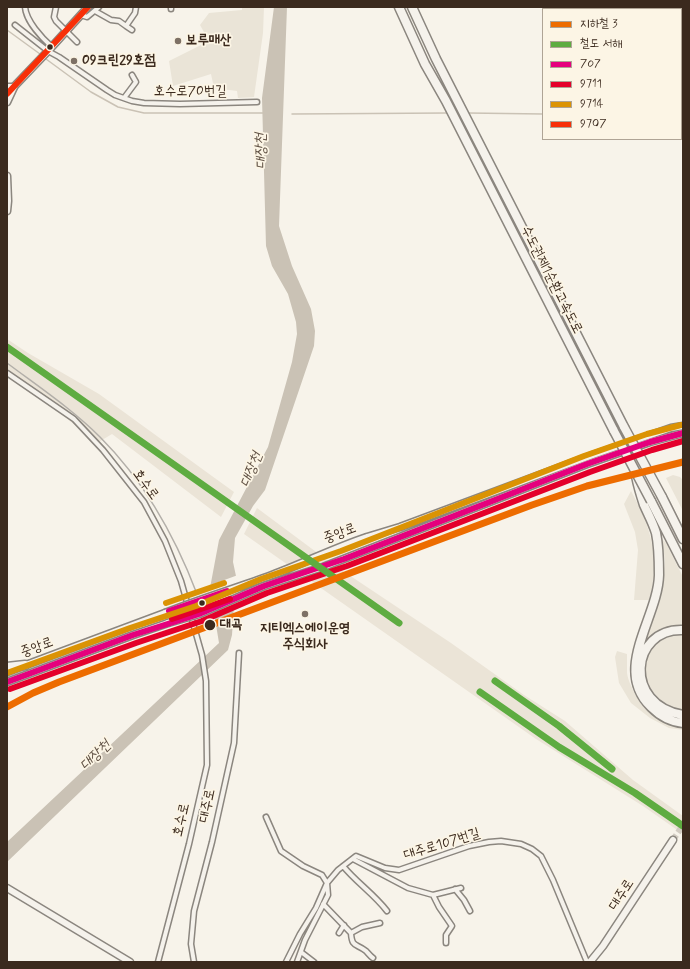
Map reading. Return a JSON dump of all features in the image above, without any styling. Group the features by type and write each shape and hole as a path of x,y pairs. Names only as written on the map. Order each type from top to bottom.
{"highway":[{"name":"수도권제1순환고속도로","path":"399,7 425,64 446,101 633,466 647,502 683,564"},
{"name":"수도권제1순환고속도로","path":"412,7 436,59 683,538"},
{"path":"647,502 656,532 659,578 651,611 635,662 635,676 640,692 647,703 658,714 668,719 683,723"},
{"path":"683,630 671,631 654,640 645,653 640,666 642,683 652,700 667,710 683,715"},
{"path":"7,666 25,665"}],"main road":[{"path":"7,94 66,32 84,10"},
{"path":"7,87 14,86"},
{"path":"7,102 14,86"},
{"path":"7,176 7,211"},
{"name":"중앙로","path":"7,672 212,595 237,588 274,574 329,550 400,528 593,455 671,428 683,426"},
{"name":"중앙로","path":"7,682 125,638 198,614 264,586 337,562 587,464 650,442 683,433"},
{"name":"대주로","path":"588,962 603,946 673,840"},
{"path":"7,888 130,962"}],"street":[{"path":"25,7 26,15 50,49"},
{"path":"56,7 54,17 56,22 77,42"},
{"path":"84,10 87,17 99,7"},
{"path":"126,26 135,12 136,7"},
{"path":"95,11 111,20 120,21 132,30"},
{"path":"15,25 50,49"},
{"name":"호수로70번길","path":"50,49 59,57 107,90 132,101 144,103 180,104 258,102"},
{"name":"호수로70번길","path":"124,98 136,82 132,75"},
{"name":"호수로","path":"7,373 74,419 103,450 144,502 165,541 181,581 202,655 206,681 207,765 189,844 158,962"},
{"name":"대주로","path":"194,962 191,944 194,912 212,842 234,742 239,653"},
{"path":"266,817 281,851 303,866 322,875 327,883 328,895 305,940 297,962"},
{"name":"대주로107번길","path":"353,859 356,856 385,868 399,870 469,846 501,840 521,844 532,849 541,856 588,962"},
{"path":"286,962 300,934 316,908 327,883 338,870 353,859"},
{"name":"대주로107번길","path":"353,859 408,888 433,895"},
{"path":"343,866 369,890 387,911"},
{"path":"446,943 446,935 452,926 433,895 461,888"},
{"path":"455,889 464,900 470,911"},
{"path":"323,904 351,933 354,945 365,950 373,958"},
{"path":"351,933 362,927 380,923"},
{"path":"339,933 344,925"},
{"path":"301,952 314,962"}],"shaded area":[{"path":"242,7 264,7 263,33 254,97 238,98 237,91 214,88 211,74 173,86 169,61 209,41 200,25 209,13 242,10"},
{"path":"274,7 287,7 279,226 292,266 311,309 315,331 314,346 265,490 253,506 235,538 233,562 236,576 232,635 228,650 7,862 7,842 219,643 210,588 219,540 268,447 292,362 297,334 296,322 288,294 272,266 266,246 262,98"},
{"path":"7,339 28,353 99,394 234,492 221,517 112,434 97,443 7,370"},
{"path":"673,475 680,477 683,480 683,511 666,478"},
{"path":"631,491 644,517 652,544 654,571 649,600 634,600 638,550 635,532 624,504"},
{"path":"257,508 331,563 451,643 524,695 565,721 633,780 683,816 683,834 643,806 536,739 244,534"},
{"path":"662,539 666,543 683,577 683,625 669,627 655,633 644,642 641,650 660,598 665,561"},
{"path":"683,632 683,711 677,710 668,705 654,694 646,681 645,669 649,654 657,643 662,639 676,633"},
{"path":"617,651 627,654 628,678 640,701 656,715 683,725 683,730 669,728 650,718 631,703 619,683 615,657"}],"pier":[{"path":"238,575 236,604 212,613 208,586"}],"waterway":[{"path":"7,30 40,54"},
{"path":"46,59 91,92 118,107 144,113 263,113"},
{"path":"292,114 448,113"},
{"path":"468,113 542,114"}],"tunnel":[{"path":"673,840 683,825"}],"railway":[{"path":"7,363 78,417 100,437 131,472 157,510 168,530 179,551 197,594"}],"metro line":[{"name":"3","path":"7,707 33,693 59,682 532,505 587,486 683,462"}],"rail line":[{"name":"서해","path":"7,347 399,623"},
{"name":"서해","path":"495,681 559,726 612,769"},
{"name":"서해","path":"480,692 559,747 635,793 683,826"}],"transit line":[{"name":"9707","path":"7,94 88,7"},
{"name":"9714","path":"7,673 130,628 196,606 261,579 341,551 584,456 647,434 681,425"},
{"name":"707","path":"7,682 133,635 199,614 264,586 344,559 587,464 650,442 683,433"},
{"name":"9711","path":"10,689 136,643 202,621 267,593 347,566 590,472 652,450 683,441"},
{"name":"9714","path":"166,603 224,583"},
{"name":"707","path":"169,611 227,591"},
{"name":"9711","path":"172,619 230,599"}],"place":[{"name":"보루매산","path":"178,41"},
{"name":"09크린29호점","path":"74,61"},
{"name":"지티엑스에이운영 주식회사","path":"305,614"},
{"name":"대곡","path":"210,625"}],"water label":[{"name":"대장천","path":"262,151"},
{"name":"대장천","path":"252,470"},
{"name":"대장천","path":"96,756"}]}
